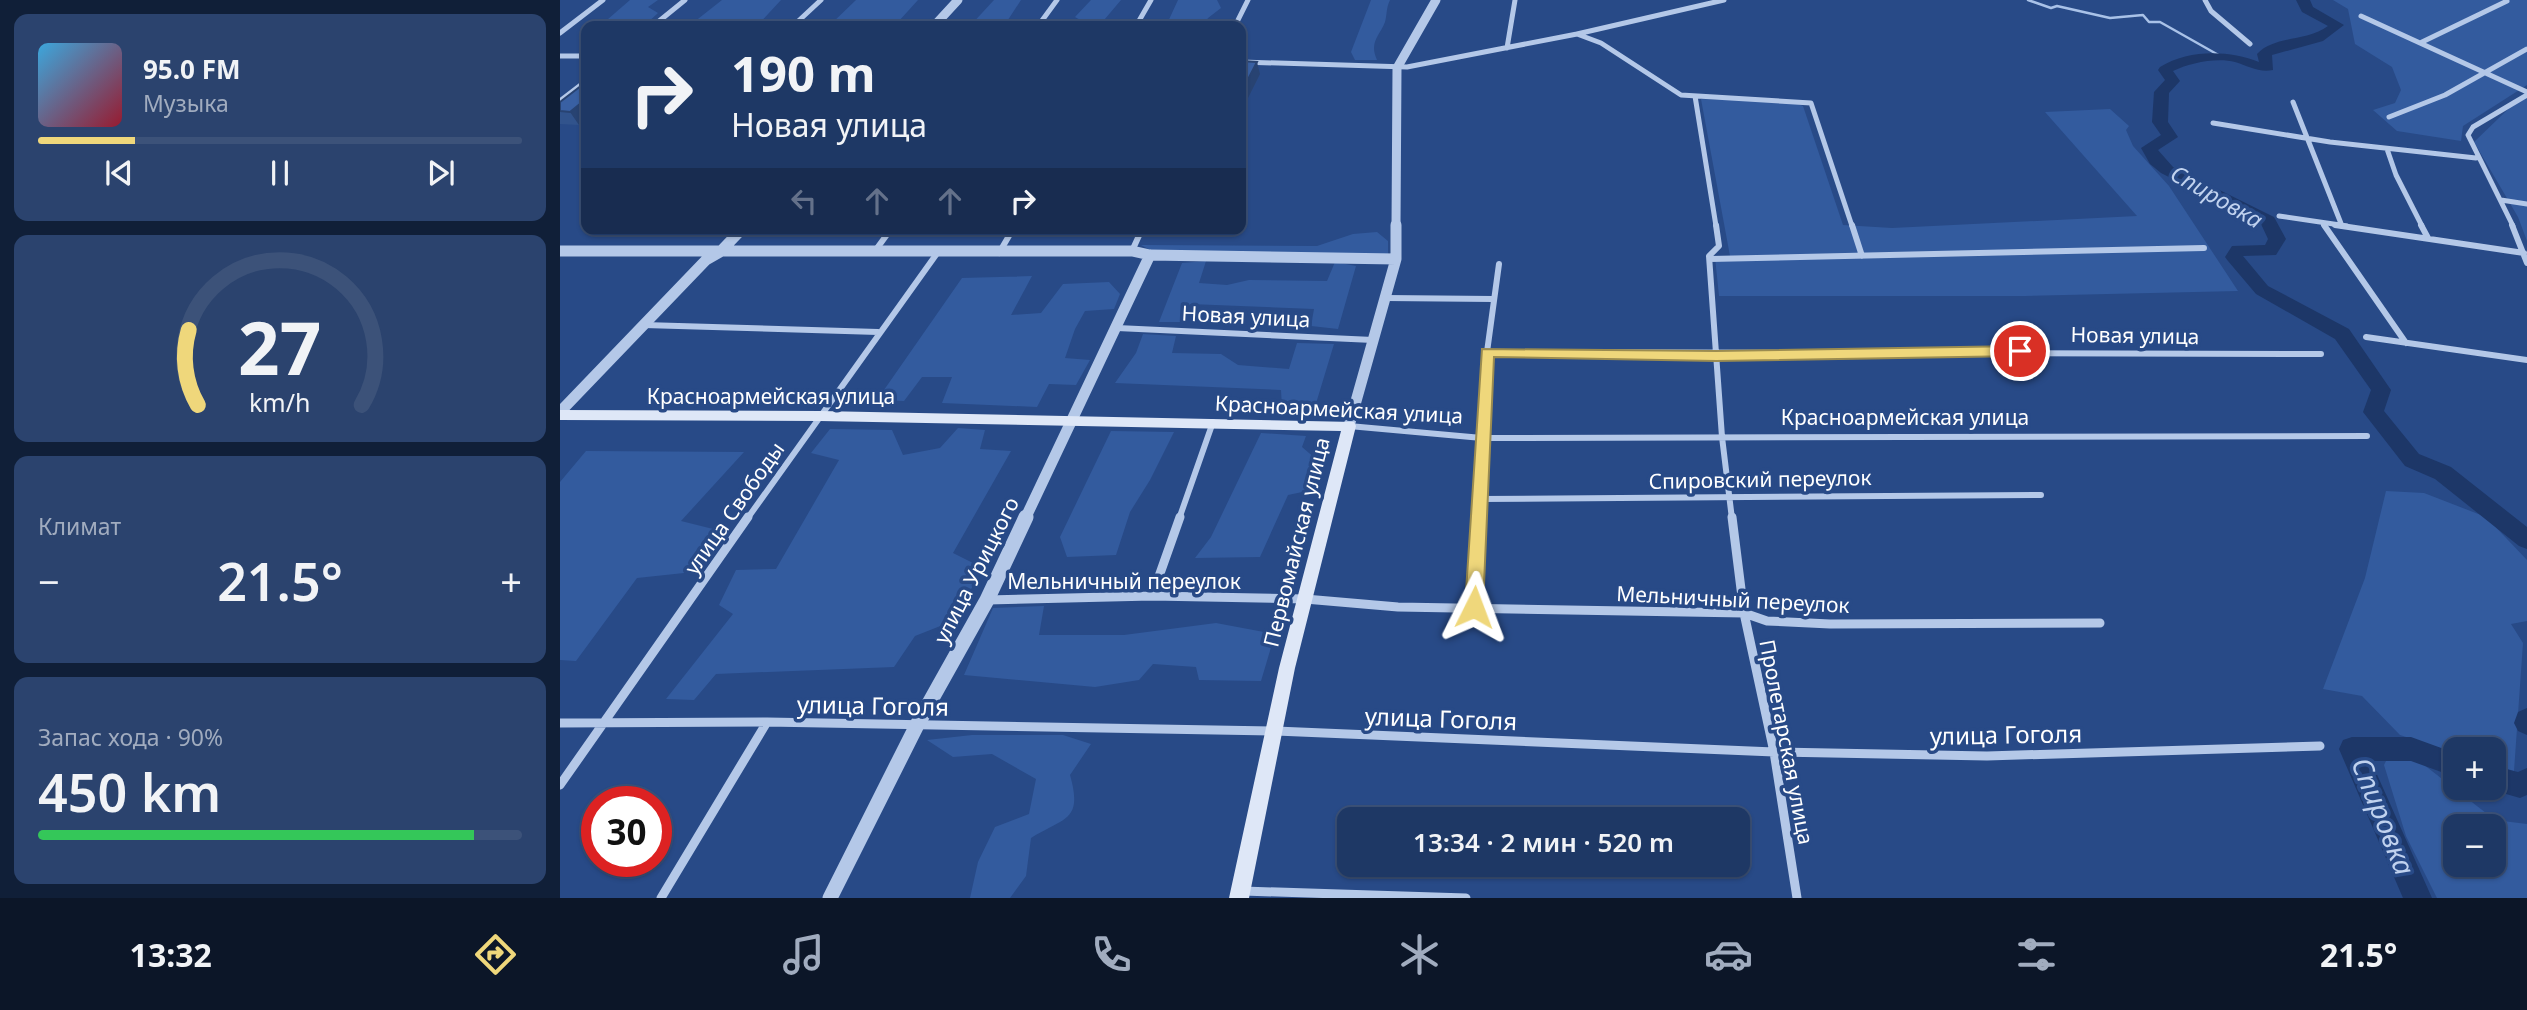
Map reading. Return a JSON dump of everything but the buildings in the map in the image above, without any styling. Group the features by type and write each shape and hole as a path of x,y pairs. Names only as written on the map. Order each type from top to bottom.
{"main road":[{"name":"Красноармейская улица","path":"560,413 1349,426"},
{"name":"Первомайская улица","path":"1240,894 1287,668 1349,426"}],"street":[{"path":"560,33 603,0"},
{"path":"659,21 685,0"},
{"path":"798,21 821,0"},
{"path":"939,21 958,0"},
{"path":"1042,21 1057,0"},
{"path":"1139,21 1151,0"},
{"path":"1238,21 1248,0"},
{"name":"Первомайская улица","path":"1349,426 1396,259 1397,68 1436,0"},
{"path":"1507,48 1515,0"},
{"path":"1246,62 1397,68 1577,34 1724,0"},
{"path":"2205,0 2211,10 2250,44"},
{"path":"2420,43 2507,1"},
{"path":"2361,16 2527,93 2473,127 2468,135 2476,158 2501,200 2527,263"},
{"path":"1577,34 1601,43 1681,95 1811,103 1862,256"},
{"path":"2389,117 2445,95 2527,49"},
{"path":"560,56 581,56"},
{"path":"560,101 581,85"},
{"name":"Пролетарская улица","path":"1695,96 1719,246 1710,259 1722,436 1729,496 1744,613 1774,752 1797,898"},
{"path":"2519,99 2527,102"},
{"path":"2293,102 2342,226"},
{"path":"2213,123 2308,139 2476,158"},
{"path":"2387,149 2396,175 2428,238"},
{"path":"2501,200 2527,204"},
{"path":"2279,216 2524,253"},
{"path":"2323,223 2406,343"},
{"path":"560,413 642,324 706,260 736,235"},
{"path":"873,253 886,235"},
{"path":"999,253 1010,235"},
{"path":"1132,251 1139,235"},
{"path":"1710,259 2204,248"},
{"path":"560,251 1132,251 1150,256 1396,259"},
{"name":"улица Свободы","path":"560,785 878,332 938,252"},
{"name":"улица Урицкого","path":"830,898 917,725 986,600 1150,256"},
{"path":"1474,607 1487,352 1499,264"},
{"path":"1386,298 1493,299"},
{"path":"642,324 878,332"},
{"name":"Новая улица","path":"1117,328 1373,340"},
{"path":"2366,337 2527,360"},
{"name":"Новая улица","path":"1487,352 1716,356 2020,351 2321,354"},
{"path":"1152,596 1213,422"},
{"name":"Красноармейская улица","path":"1349,426 1482,438 2367,436"},
{"name":"Спировский переулок","path":"1479,499 2041,495"},
{"name":"Мельничный переулок","path":"986,600 1152,596 1305,599 1398,607 1744,613 1767,621 1830,624 2100,623"},
{"path":"661,898 767,722"},
{"name":"улица Гоголя","path":"560,723 767,722 1276,731 1774,752 1987,756 2320,746"},
{"path":"1240,894 1466,898"}],"shaded area":[{"path":"630,0 658,0 648,7 658,13 649,21 606,21"},
{"path":"722,0 781,0 762,21 695,21"},
{"path":"856,0 918,0 899,21 834,21"},
{"path":"994,0 1021,0 1007,21 975,21"},
{"path":"1091,0 1121,0 1103,21 1082,21 1075,17"},
{"path":"1178,0 1217,0 1221,8 1206,21 1168,21"},
{"path":"1371,0 1390,0 1385,22 1374,44 1377,60 1355,60 1351,52"},
{"path":"2333,0 2527,0 2527,85 2463,126 2461,141 2397,131 2373,110 2395,103 2401,90 2392,67 2355,44 2348,9"},
{"path":"2527,91 2527,241 2518,217 2474,142"},
{"path":"1701,99 1794,102 1803,106 1843,225 1892,228 2137,216 2045,112 2110,109 2129,126 2126,130 2133,146 2169,186 2238,291 2025,296 1719,296 1715,257 1730,256"},
{"path":"1377,232 1388,241 1388,255 1152,251 1141,245 1317,246 1353,234"},
{"path":"1206,261 1199,283 1227,285 1249,280 1327,281 1335,262 1356,266 1338,329 1311,326 1314,309 1190,304 1180,322 1159,322 1182,263"},
{"path":"1032,276 1011,315 1041,313 1063,284 1109,282 1120,294 1114,309 1085,311 1075,329 1065,358 1090,360 1076,385 1049,384 1037,407 942,403 952,377 922,377 904,401 877,400 962,278"},
{"path":"1143,334 1176,336 1172,353 1221,354 1238,365 1289,369 1297,343 1334,344 1314,410 1282,408 1281,390 1115,383 1136,353"},
{"path":"958,428 985,430 980,449 1011,451 953,553 983,568 953,621 915,636 894,667 716,674 694,700 666,699 733,614 719,605 736,570 776,569 839,460 811,453 830,429 892,430 903,455 940,448"},
{"path":"1111,431 1174,432 1150,480 1130,512 1116,555 1067,557 1060,537"},
{"path":"1261,433 1306,436 1302,447 1316,459 1307,491 1288,495 1260,557 1195,558 1211,537"},
{"path":"586,451 744,452 681,521 721,531 684,573 637,578 576,661 560,660 560,482"},
{"path":"2386,491 2424,493 2486,517 2527,560 2527,621 2511,624 2523,643 2514,771 2506,769 2506,737 2443,737 2443,749 2400,735 2362,696 2323,689 2365,578"},
{"path":"1044,606 1039,635 1124,635 1216,623 1275,634 1261,681 1199,680 1196,667 1153,664 1139,680 1095,687 964,675 993,608"},
{"path":"972,735 1063,735 1091,744 1070,775 1074,801 1072,810 1062,821 1031,838 1026,876 1010,898 970,898 978,862 995,827 1029,814 1036,779 992,754 953,757 927,740"},
{"path":"2390,753 2410,754 2443,780 2443,800 2469,800 2487,814 2443,814 2443,877 2506,877 2506,821 2527,824 2527,898 2437,898 2406,836 2384,765"}],"waterway":[{"path":"2028,0 2051,8 2057,6 2110,18 2143,15 2149,22 2160,22 2222,57"},
{"name":"Спировка","path":"2303,0 2307,9 2337,25 2318,38 2281,46 2264,54 2268,67 2224,57 2187,62 2165,70 2173,81 2161,92 2159,118 2170,137 2149,148 2156,161 2167,170 2268,221 2277,239 2270,251 2238,250 2234,257 2262,290 2342,334 2381,390 2373,412 2412,460 2443,473 2527,540"},
{"name":"Спировка","path":"2418,898 2352,749 2411,749 2443,761"},
{"name":"Спировка","path":"2506,782 2520,785 2527,781"}],"route":[{"path":"1474,607 1487,352 1716,356 2020,351"}]}
